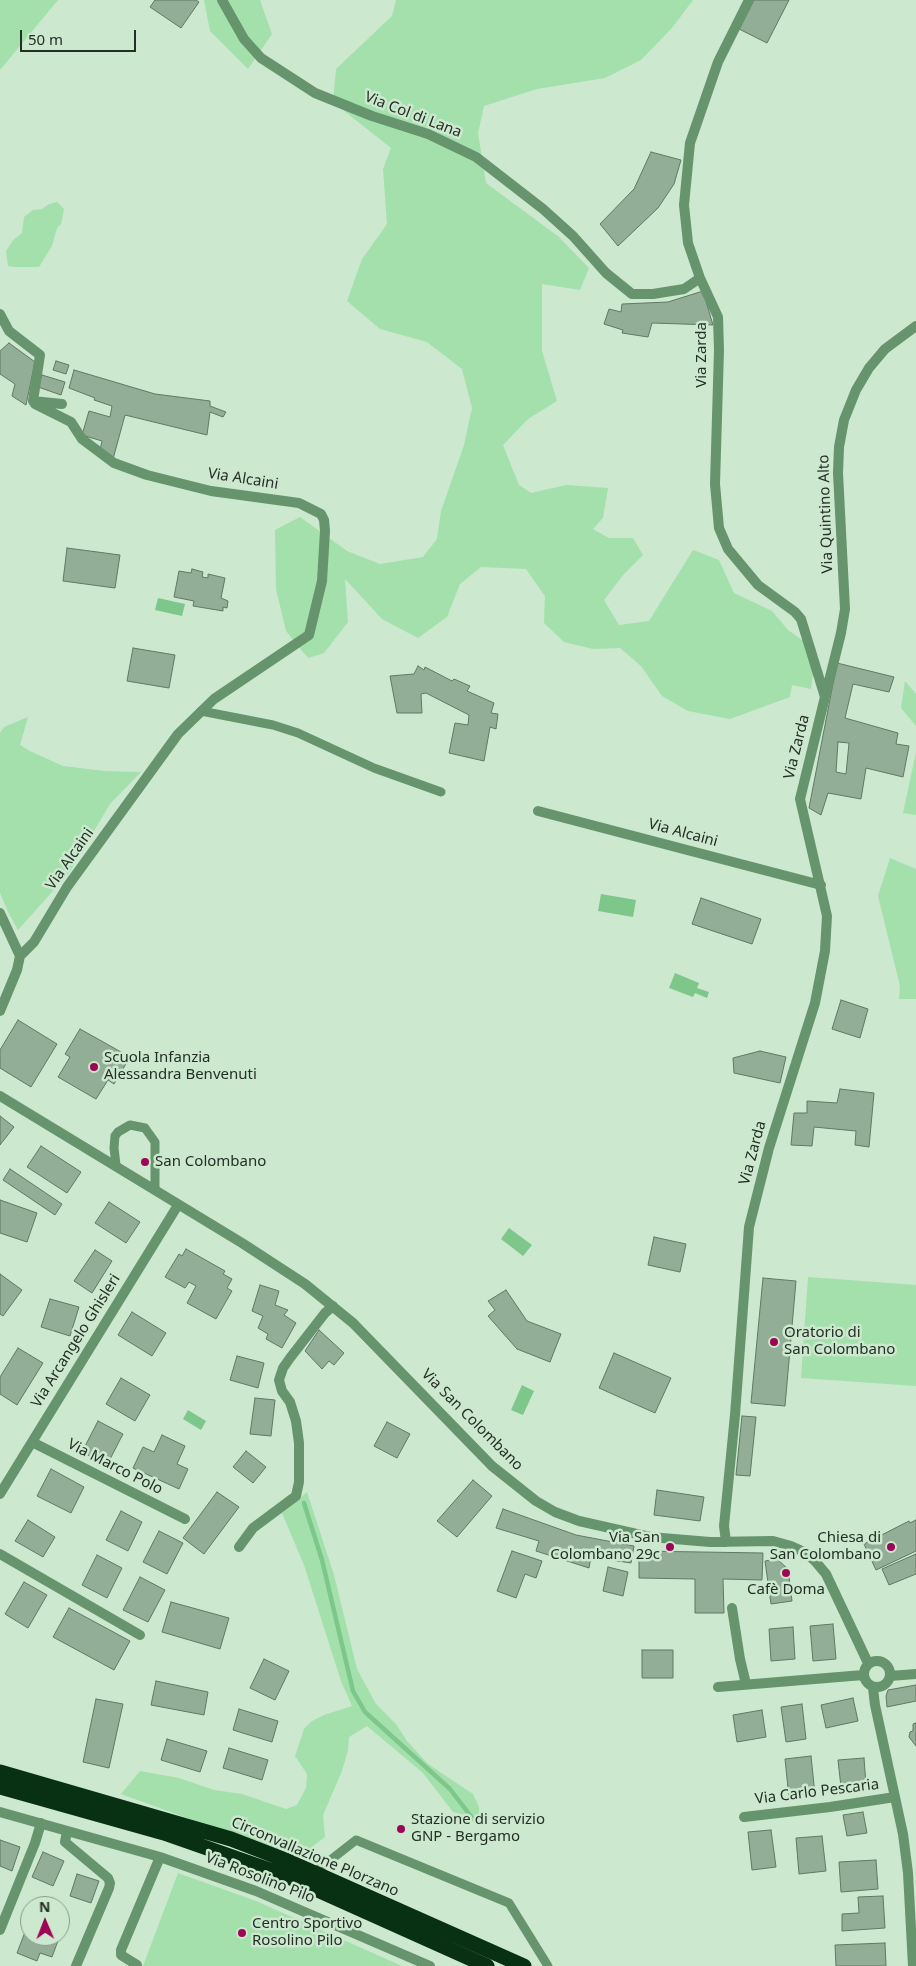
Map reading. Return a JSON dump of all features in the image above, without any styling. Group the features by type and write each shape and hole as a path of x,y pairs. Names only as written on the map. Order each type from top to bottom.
{"highway":[{"name":"Circonvallazione Plorzano","path":"0,1772 231,1839 314,1873 524,1966"},
{"name":"Circonvallazione Plorzano","path":"0,1787 164,1833 276,1872 487,1966"}],"street":[{"name":"Via Col di Lana","path":"222,0 244,39 261,58 315,93 372,116 428,134 476,157 543,209 573,236 606,273 632,294 653,294 684,289 700,278"},
{"name":"Via Zarda","path":"726,1542 724,1526 749,1227 769,1148 815,1003 825,951 827,916 800,799 825,697 801,619 795,612 758,585 728,549 719,528 715,484 719,350 718,317 700,278 688,243 684,205 690,143 718,62 749,0"},
{"path":"0,314 9,331 40,355 33,401 62,404"},
{"name":"Via Quintino Alto","path":"825,697 842,633 845,609 838,473 839,447 844,420 856,390 869,368 885,349 916,326"},
{"name":"Via Alcaini","path":"0,1011 17,970 20,956 34,942 67,887 178,734 214,699 309,635 322,581 325,531 324,520 321,514 298,503 211,491 147,476 114,463 82,439 71,422 35,404 33,401"},
{"name":"Via Alcaini","path":"538,811 821,885"},
{"path":"0,913 20,956"},
{"name":"Via San Colombano","path":"0,1096 116,1165 305,1284 353,1323 492,1466 536,1501 555,1512 613,1530 670,1540 773,1541 804,1552 826,1574 868,1663"},
{"name":"Via Arcangelo Ghisleri","path":"0,1494 178,1205"},
{"path":"239,1546 253,1528 296,1496 299,1482 299,1443 296,1421 290,1402 282,1391 279,1380 282,1368 324,1313 333,1306"},
{"name":"Via Marco Polo","path":"32,1442 185,1519"},
{"path":"0,1554 140,1635"},
{"path":"732,1608 746,1684"},
{"path":"876,1660 883,1662 889,1668 890,1676 887,1683 881,1687 873,1688 866,1683 863,1675 868,1663 876,1660"},
{"path":"890,1676 916,1674"},
{"path":"718,1687 863,1675"},
{"name":"Via Carlo Pescaria","path":"873,1688 912,1873 913,1966"},
{"name":"Via Carlo Pescaria","path":"744,1817 895,1797"},
{"name":"Via Rosolino Pilo","path":"0,1812 160,1858 265,1894 430,1966"},
{"path":"0,1930 35,1843 41,1823"},
{"path":"68,1831 65,1842 108,1878 110,1883 76,1966"},
{"path":"137,1966 137,1964 121,1955 121,1950 160,1858"}],"lane":[{"path":"201,711 273,725 298,733 374,768 441,792"},
{"path":"116,1165 114,1148 118,1132 130,1125 145,1128 155,1142 155,1190"},
{"path":"314,1873 356,1840 509,1903 548,1966"}],"shaded area":[{"path":"0,0 58,0 0,70"},
{"path":"204,0 260,0 272,34 248,69 210,31"},
{"path":"396,0 693,0 672,28 641,60 605,78 537,89 484,106 478,133 486,183 559,237 589,268 580,290 542,284 542,351 557,401 528,419 503,445 519,485 531,493 566,485 608,488 603,518 593,529 609,538 633,538 643,555 624,574 604,600 619,625 649,621 693,550 719,560 734,593 772,611 788,630 816,650 811,689 792,685 790,697 730,719 688,711 662,696 641,666 620,648 593,649 564,642 544,623 545,596 526,569 481,567 460,584 447,617 418,638 382,619 345,579 348,622 324,653 308,658 286,631 276,589 275,530 300,517 347,551 380,564 423,557 437,539 441,511 464,445 472,408 462,369 427,342 380,329 347,301 362,259 387,224 383,169 391,148 333,102 336,69 392,16"},
{"path":"57,202 64,209 61,224 57,228 52,246 39,267 8,266 6,251 13,240 22,233 24,217 33,210 42,209 49,204"},
{"path":"158,598 185,604 182,616 155,610"},
{"path":"905,681 916,694 916,726 901,708"},
{"path":"28,717 20,745 30,751 63,766 105,771 141,772 110,804 69,873 18,930 0,893 0,733 4,727"},
{"path":"916,752 916,815 903,813"},
{"path":"890,858 916,869 916,999 899,999 900,986 878,896"},
{"path":"601,894 636,900 633,917 598,911"},
{"path":"675,973 699,983 697,988 709,992 707,998 695,993 693,997 669,988"},
{"path":"509,1228 532,1245 523,1256 501,1239"},
{"path":"808,1277 916,1285 916,1386 801,1378"},
{"path":"522,1385 534,1391 523,1415 511,1410"},
{"path":"188,1410 206,1421 201,1430 183,1419"},
{"path":"307,1492 334,1575 357,1669 376,1704 396,1724 407,1741 428,1764 473,1794 479,1807 480,1819 453,1812 423,1773 367,1726 349,1737 348,1750 342,1771 323,1815 325,1837 297,1858 121,1794 140,1771 179,1778 214,1790 242,1794 286,1809 297,1805 306,1788 307,1774 295,1756 304,1729 312,1721 324,1715 352,1706 341,1681 304,1565 282,1513"},
{"name":"Centro Sportivo Rosolino Pilo","path":"178,1873 256,1901 402,1966 143,1966"}],"building":[{"path":"155,0 196,0 199,2 181,28 150,7"},
{"path":"754,0 789,0 767,43 739,29"},
{"path":"651,152 681,160 674,184 658,208 618,246 600,224 634,189"},
{"path":"703,291 713,325 652,323 648,337 622,333 623,330 604,324 609,309 621,312 622,304 668,302"},
{"path":"9,343 35,362 26,405 12,396 15,384 0,374 0,351"},
{"path":"56,361 69,365 66,374 53,370"},
{"path":"74,370 155,394 210,401 210,406 226,412 223,417 210,412 207,435 125,415 113,459 100,450 102,441 82,435 89,411 110,417 112,406 69,388"},
{"path":"42,375 65,382 61,395 38,387"},
{"path":"67,548 120,555 115,588 63,581"},
{"path":"192,569 203,572 202,577 208,578 208,574 225,578 221,598 228,601 227,608 223,607 223,611 193,606 194,601 174,597 179,571 191,573"},
{"path":"133,648 175,655 169,688 127,681"},
{"path":"837,663 894,677 889,692 853,684 845,718 898,733 896,744 909,746 903,777 866,768 861,799 828,793 821,815 809,808","holes":["838,742 849,743 846,774 836,772"]},
{"path":"418,666 424,670 425,667 452,681 454,679 470,686 467,691 494,703 491,713 498,714 496,729 490,727 484,761 449,753 455,723 468,725 469,715 426,693 421,694 422,713 397,713 390,676 414,674"},
{"path":"701,898 761,919 752,944 692,924"},
{"path":"841,1000 868,1009 860,1038 832,1029"},
{"path":"18,1020 57,1044 31,1087 0,1068 0,1050"},
{"name":"Scuola Infanzia Alessandra Benvenuti","path":"80,1029 130,1057 114,1084 108,1080 96,1099 58,1077 70,1057 65,1054"},
{"path":"760,1051 786,1057 780,1083 734,1073 733,1058"},
{"path":"840,1089 874,1093 869,1147 855,1145 856,1131 814,1127 812,1146 791,1145 794,1113 807,1113 807,1101 837,1103"},
{"path":"0,1116 14,1127 0,1145"},
{"path":"41,1146 81,1172 67,1193 27,1167"},
{"path":"10,1169 62,1204 55,1215 3,1180"},
{"path":"0,1200 37,1213 27,1242 0,1233"},
{"path":"109,1202 140,1222 126,1243 95,1223"},
{"path":"654,1237 686,1244 680,1272 648,1265"},
{"path":"186,1249 225,1271 223,1274 232,1279 227,1288 232,1291 216,1319 187,1303 196,1286 189,1282 185,1288 165,1277 179,1254 182,1256"},
{"path":"95,1250 112,1261 92,1293 74,1281"},
{"path":"0,1274 22,1290 3,1316 0,1314"},
{"name":"Oratorio di San Colombano","path":"763,1278 796,1281 785,1406 751,1403"},
{"path":"260,1285 279,1291 275,1305 288,1310 284,1315 296,1323 282,1348 266,1339 268,1334 258,1328 263,1316 252,1311"},
{"path":"506,1290 527,1321 561,1334 550,1362 517,1349 488,1316 495,1310 488,1301"},
{"path":"50,1299 79,1307 70,1336 41,1327"},
{"path":"132,1312 166,1333 152,1356 118,1335"},
{"path":"319,1330 344,1353 334,1365 329,1361 322,1369 305,1351"},
{"path":"18,1348 43,1363 17,1405 0,1394 0,1377"},
{"path":"614,1353 671,1378 655,1413 599,1388"},
{"path":"237,1356 264,1363 258,1388 230,1380"},
{"path":"121,1378 150,1395 135,1421 106,1404"},
{"path":"255,1398 275,1400 271,1436 250,1434"},
{"path":"742,1416 756,1417 750,1476 736,1475"},
{"path":"98,1421 123,1434 107,1465 82,1452"},
{"path":"387,1422 410,1434 397,1458 374,1446"},
{"path":"162,1435 185,1446 177,1464 188,1469 179,1489 133,1468 143,1447 154,1452"},
{"path":"246,1451 266,1467 253,1483 233,1467"},
{"path":"51,1469 84,1487 71,1513 37,1496"},
{"path":"473,1480 492,1496 457,1537 437,1521"},
{"path":"657,1490 704,1497 700,1521 654,1515"},
{"path":"217,1492 239,1507 204,1554 183,1538"},
{"path":"503,1509 576,1535 634,1546 631,1563 591,1557 589,1568 536,1551 539,1541 496,1528"},
{"path":"121,1511 142,1522 128,1551 106,1540"},
{"path":"28,1520 55,1537 43,1557 15,1541"},
{"name":"Chiesa di San Colombano","path":"916,1520 916,1551 876,1570 864,1544 909,1521 910,1523"},
{"path":"159,1531 183,1543 167,1574 143,1562"},
{"path":"512,1551 542,1561 536,1578 525,1574 516,1598 497,1591"},
{"path":"639,1551 763,1553 762,1580 723,1579 724,1613 695,1613 695,1579 639,1578"},
{"path":"916,1554 916,1574 889,1585 882,1569"},
{"path":"97,1555 122,1568 107,1598 82,1585"},
{"path":"777,1559 788,1569 792,1601 771,1604 765,1561"},
{"path":"608,1567 628,1572 623,1596 603,1591"},
{"path":"140,1577 165,1590 148,1622 123,1610"},
{"path":"24,1582 47,1595 28,1628 5,1614"},
{"path":"171,1602 229,1618 220,1649 162,1632"},
{"path":"69,1608 130,1641 114,1670 53,1637"},
{"path":"833,1624 836,1659 813,1661 810,1626"},
{"path":"793,1627 795,1659 771,1661 769,1629"},
{"path":"642,1650 673,1650 673,1678 642,1678"},
{"path":"264,1659 289,1671 275,1700 250,1688"},
{"path":"156,1681 208,1692 204,1715 151,1705"},
{"path":"916,1685 916,1701 887,1707 886,1696 888,1690"},
{"path":"853,1698 858,1721 826,1728 821,1705"},
{"path":"96,1699 123,1704 109,1768 83,1762"},
{"path":"802,1704 806,1739 786,1742 781,1707"},
{"path":"239,1709 278,1721 272,1742 233,1730"},
{"path":"762,1710 766,1737 737,1742 733,1715"},
{"path":"916,1723 916,1746 909,1737 910,1732 913,1731 913,1724"},
{"path":"167,1739 207,1751 200,1772 161,1760"},
{"path":"229,1748 268,1760 262,1780 223,1768"},
{"path":"811,1756 815,1795 789,1798 785,1759"},
{"path":"864,1758 866,1785 841,1787 838,1760"},
{"path":"863,1812 867,1833 847,1836 843,1815"},
{"path":"771,1830 776,1867 752,1870 748,1832"},
{"path":"822,1836 826,1871 799,1874 796,1838"},
{"path":"0,1840 20,1847 12,1871 0,1866"},
{"path":"43,1852 64,1861 53,1886 32,1877"},
{"path":"876,1860 878,1889 841,1892 839,1862"},
{"path":"77,1874 99,1881 91,1903 70,1896"},
{"path":"883,1896 885,1928 842,1931 842,1914 859,1913 858,1897"},
{"path":"885,1943 886,1966 836,1966 835,1945"},
{"path":"20,1945 56,1946 52,1957 40,1953 37,1961 17,1953"}],"waterway":[{"path":"304,1503 322,1560 353,1691 365,1712 450,1789 473,1819"}],"place":[{"name":"Scuola Infanzia Alessandra Benvenuti","path":"94,1067"},
{"name":"San Colombano","path":"145,1162"},
{"name":"Oratorio di San Colombano","path":"774,1342"},
{"name":"Via San Colombano 29c","path":"670,1547"},
{"name":"Chiesa di San Colombano","path":"891,1547"},
{"name":"Cafè Doma","path":"786,1573"},
{"name":"Stazione di servizio GNP - Bergamo","path":"401,1829"},
{"name":"Centro Sportivo Rosolino Pilo","path":"242,1933"}]}
